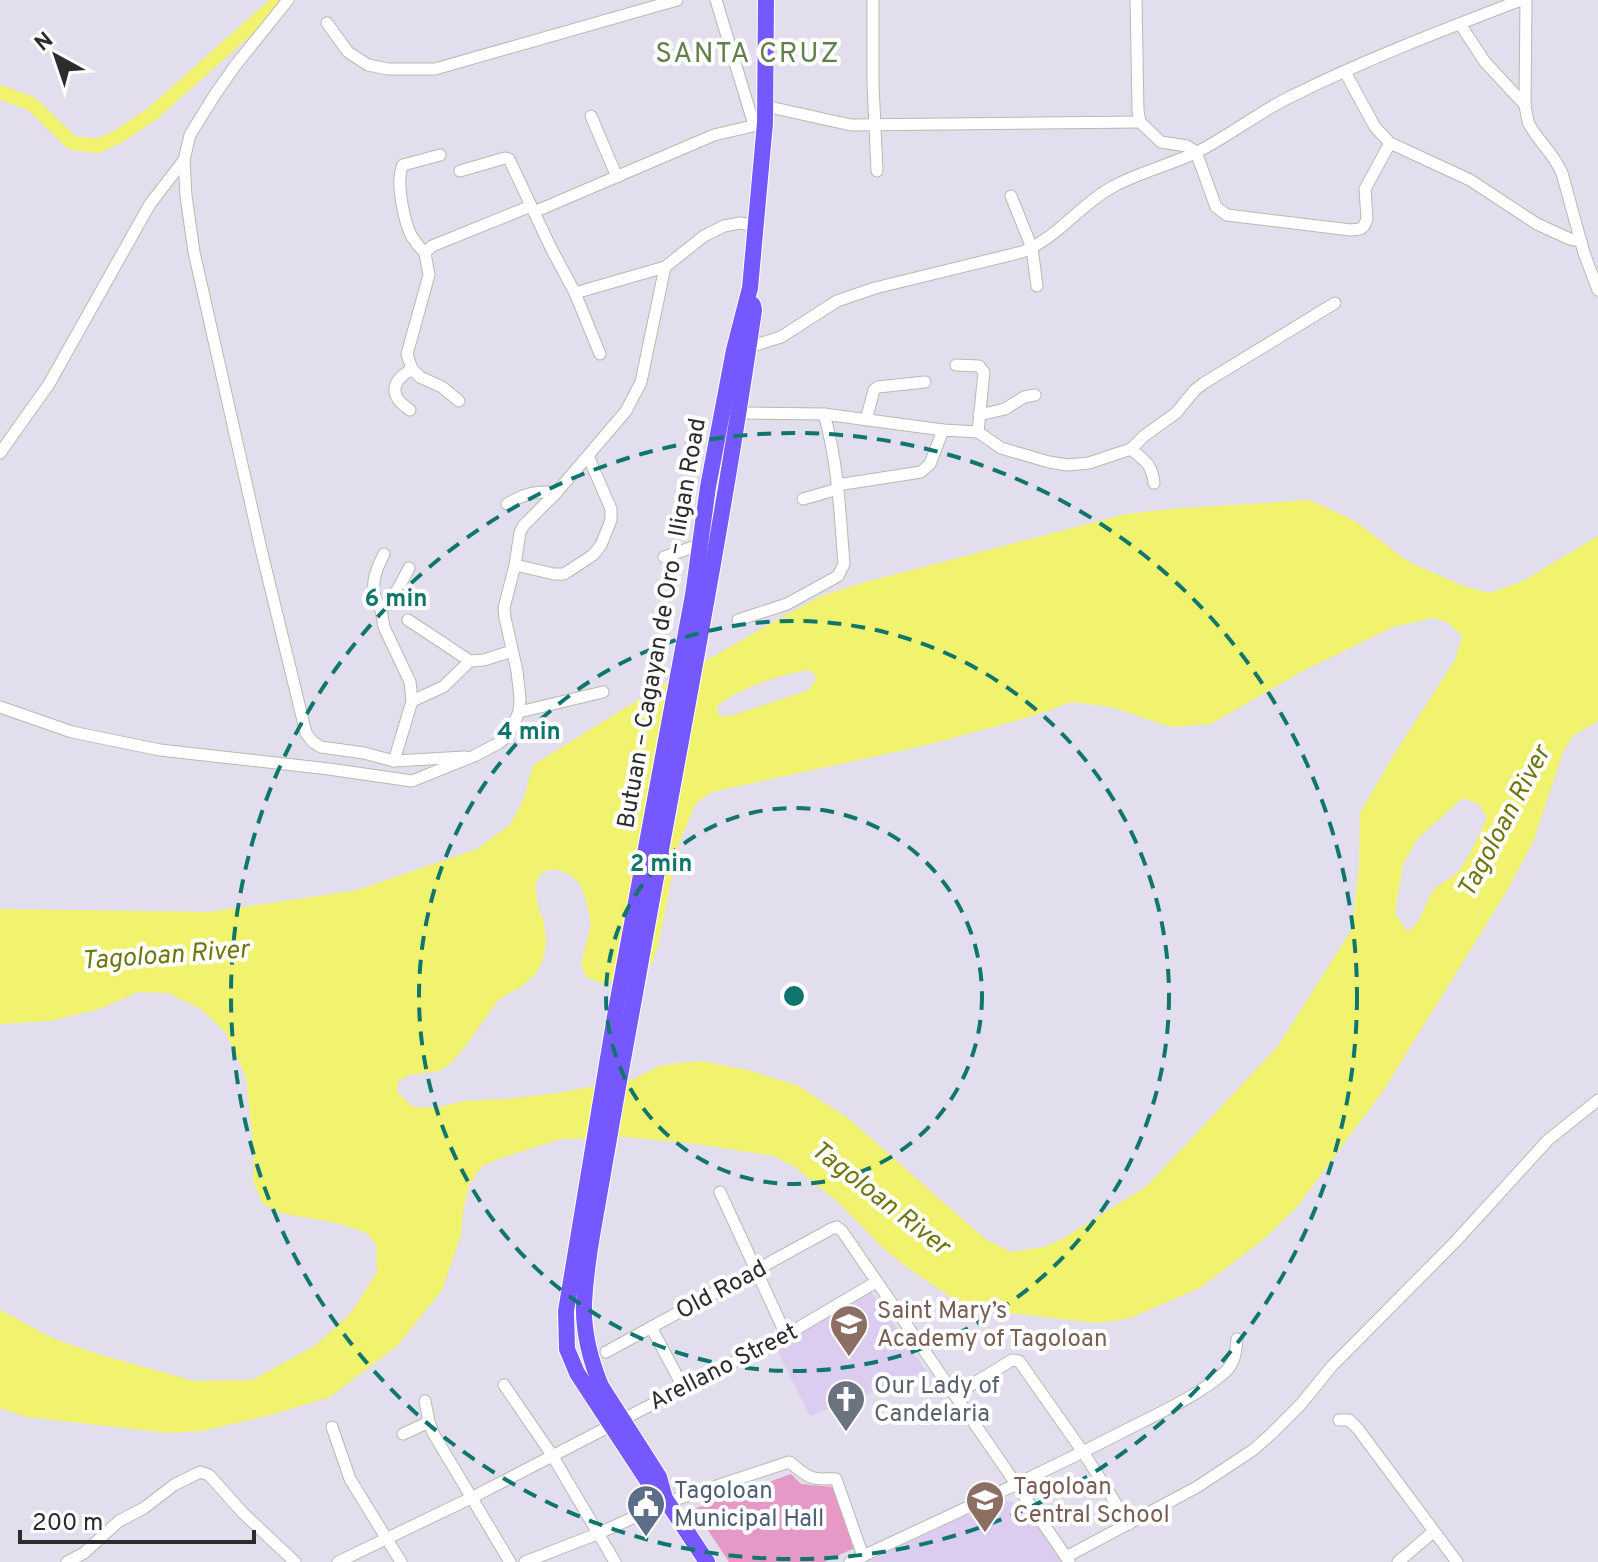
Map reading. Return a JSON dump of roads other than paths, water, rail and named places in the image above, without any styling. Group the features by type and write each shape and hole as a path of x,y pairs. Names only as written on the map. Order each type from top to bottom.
{"highway":[{"name":"Butuan – Cagayan de Oro – Iligan Road","path":"707,1562 666,1500 649,1483 601,1386 587,1346 583,1251 687,660 699,545 734,350 750,288 757,226 766,0"},
{"name":"Butuan – Cagayan de Oro – Iligan Road","path":"687,660 715,557 754,310 750,288"}],"street":[{"path":"288,0 216,93 190,135 184,160 194,252 306,733 321,747 394,761 474,756"},
{"path":"327,23 348,52 368,65 388,69 435,69 677,0"},
{"path":"716,0 762,118"},
{"path":"873,0 877,171"},
{"path":"1136,0 1140,122 1161,142 1187,146 1196,152 1216,207 1227,215 1360,229 1367,219 1365,189 1390,143"},
{"path":"749,347 781,337 837,301 875,288 1032,248 1051,236 1099,194 1118,183 1196,152 1287,98 1523,0 1525,105 1529,124 1562,173 1598,290"},
{"path":"1460,24 1485,62 1525,105"},
{"path":"1345,72 1375,127 1390,143 1470,180 1537,224 1581,241"},
{"path":"591,116 617,177"},
{"path":"425,253 432,246 617,177 762,118 851,125 1140,122"},
{"path":"440,155 403,165 400,173 405,220 411,235 425,253 429,275 407,354 412,369 420,377 442,387 459,401"},
{"path":"460,171 507,158 575,293 600,354"},
{"path":"0,453 49,384 150,204 184,160"},
{"path":"1011,196 1032,248 1037,286"},
{"path":"575,293 665,267 704,236 724,226 740,223 757,226"},
{"path":"0,707 72,732 160,750 412,781 474,756 504,740 519,712 517,671 504,608 520,532 626,411 638,391 665,267"},
{"path":"739,413 824,414 978,432 1001,448 1067,465 1089,463 1131,449 1176,413 1204,383 1335,303"},
{"path":"956,365 979,366 984,372 978,432"},
{"path":"410,410 394,394 394,386 412,369"},
{"path":"866,420 874,390 878,387 925,382"},
{"path":"979,415 1005,409 1024,397 1035,395"},
{"path":"738,620 787,604 838,576 844,564 832,440 824,414"},
{"path":"803,499 837,487 921,472 930,464 943,430"},
{"path":"1131,449 1150,466 1154,483"},
{"path":"515,565 564,574 593,555 601,545 611,520 611,509 588,456"},
{"path":"507,504 531,492 556,493"},
{"path":"664,557 699,545"},
{"path":"384,554 376,569 373,589 384,627 410,682 412,701 394,761"},
{"path":"381,610 398,589 409,568"},
{"path":"408,620 470,661 512,651"},
{"path":"412,701 443,687 470,661"},
{"path":"519,712 603,692"},
{"path":"876,1282 1067,1559 1210,1480 1253,1450 1301,1404 1332,1366 1455,1242 1548,1140 1598,1100"},
{"path":"720,1192 786,1335"},
{"name":"Old Road","path":"606,1352 837,1227 876,1282"},
{"name":"Arellano Street","path":"338,1562 471,1498 786,1335 876,1282"},
{"path":"651,1327 683,1387"},
{"path":"850,1562 1016,1485 1175,1405 1227,1370 1234,1359 1237,1339"},
{"path":"955,1395 1012,1360 1017,1360 1083,1452 1129,1524"},
{"path":"504,1385 552,1455 615,1562"},
{"path":"425,1401 429,1422 439,1444 510,1562"},
{"path":"1339,1420 1346,1419 1356,1426 1457,1562"},
{"path":"403,1434 429,1422"},
{"path":"332,1427 350,1479 401,1562"},
{"path":"525,1562 597,1534 666,1500 789,1462 808,1477 836,1479 863,1556"},
{"path":"67,1562 84,1553 119,1521 151,1503 167,1489 200,1472 209,1475 243,1513 295,1562"},
{"path":"1398,1562 1433,1532"}],"water":[{"name":"Tagoloan River","path":"1310,500 1355,521 1407,561 1463,586 1490,593 1523,581 1598,536 1598,721 1574,735 1564,750 1533,842 1508,889 1383,1091 1296,1208 1264,1239 1200,1288 1130,1318 1097,1323 991,1311 951,1297 905,1266 839,1203 795,1167 774,1156 626,1137 561,1139 481,1167 469,1185 461,1235 442,1290 397,1346 330,1397 202,1431 169,1433 26,1417 0,1408 0,1310 54,1339 194,1381 252,1380 316,1345 351,1313 377,1272 376,1244 367,1233 337,1223 280,1213 262,1203 253,1180 254,1152 246,1077 226,1033 201,1009 168,993 138,992 99,1009 50,1021 0,1024 0,909 210,912 358,890 477,849 510,825 524,798 533,765 654,690 821,596 1126,514","holes":["1433,618 1447,622 1462,636 1455,660 1360,813 1359,868 1352,929 1278,1046 1147,1186 1062,1239 1044,1247 1011,1252 985,1239 849,1119 799,1086 748,1070 702,1061 678,1063 659,1066 634,1079 558,1093 463,1101 437,1108 413,1107 397,1092 398,1081 410,1075 440,1071 451,1063 499,999 536,974 546,943 535,884 542,872 555,869 569,874 580,884 591,924 581,964 586,977 602,984 643,972 652,964 678,846 696,803 712,792 927,745 1030,717 1072,702 1111,707 1171,727 1211,724 1301,672 1393,627","808,670 816,676 809,690 734,715 722,717 717,712 717,706 726,699 748,688","1463,798 1479,804 1487,818 1464,863 1457,873 1434,890 1420,918 1408,932 1395,914 1403,864 1418,838"]}],"waterway":[{"path":"0,92 32,104 72,143 98,146 152,114 280,0"}],"place":[{"name":"Saint Mary’s Academy of Tagoloan","path":"849,1358"},
{"name":"Our Lady of Candelaria","path":"846,1433"},
{"name":"Tagoloan Central School","path":"985,1534"},
{"name":"Tagoloan Municipal Hall","path":"646,1538"}],"district":[{"name":"SANTA CRUZ","path":"748,52"}]}
